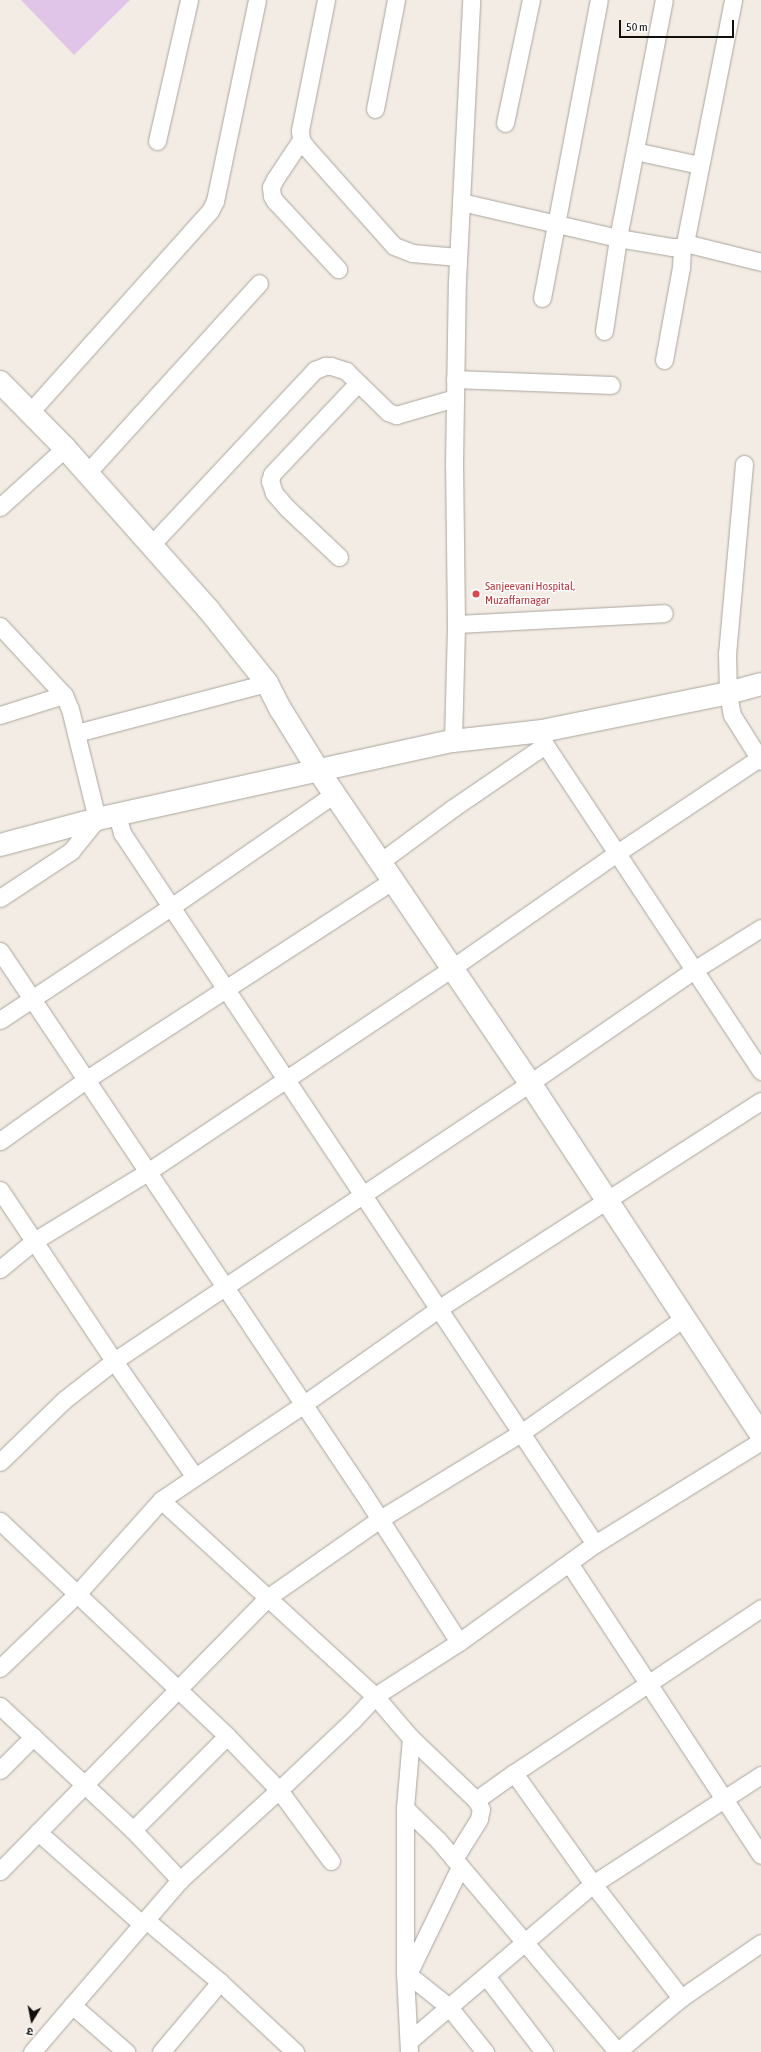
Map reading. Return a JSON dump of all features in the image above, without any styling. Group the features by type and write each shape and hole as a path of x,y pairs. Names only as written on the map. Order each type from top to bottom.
{"street":[{"path":"157,142 188,0"},
{"path":"31,411 210,211 215,201 257,0"},
{"path":"326,0 300,130 301,140 394,246 412,253 458,257"},
{"path":"375,109 396,0"},
{"path":"453,741 456,624 455,379 458,257 471,0"},
{"path":"504,123 530,0"},
{"path":"542,298 599,0"},
{"path":"604,331 618,238 664,0"},
{"path":"664,360 682,267 684,245 733,0"},
{"path":"301,140 275,179 271,187 272,196 338,269"},
{"path":"635,151 700,165"},
{"path":"461,202 618,238 672,247 684,245 761,262"},
{"path":"87,473 259,283"},
{"path":"151,545 315,370 325,366 337,367 346,371 388,412 396,414 455,398"},
{"path":"455,379 611,385"},
{"path":"0,382 31,411 66,448 208,609 267,683 281,710 318,770 530,1083 605,1200 761,1434"},
{"path":"339,557 287,508 274,493 270,481 272,474 358,383"},
{"path":"0,507 66,448"},
{"path":"0,1269 34,1241 149,1171 452,968 617,853 760,759 732,715 728,693 727,653 744,464"},
{"path":"456,624 664,613"},
{"path":"0,626 64,695 70,708 76,733 107,816 122,833 595,1544"},
{"path":"76,733 267,683"},
{"path":"0,845 107,816 453,741 541,738 761,684"},
{"path":"0,715 64,695"},
{"path":"541,738 761,1071"},
{"path":"380,862 453,808 541,738"},
{"path":"0,1020 32,997 171,907 334,794"},
{"path":"0,898 71,851 107,816"},
{"path":"0,1141 87,1078 392,881"},
{"path":"0,1462 64,1400 114,1361 530,1083 694,970 761,928"},
{"path":"0,951 87,1078 304,1404 459,1642"},
{"path":"0,1668 77,1594 161,1500 304,1404 438,1309 605,1200 761,1101"},
{"path":"0,1190 114,1361 195,1478"},
{"path":"0,1871 267,1598 380,1519 521,1433 684,1318"},
{"path":"32,2052 180,1880 279,1790 353,1720 375,1696 459,1642 595,1544 761,1441"},
{"path":"161,1500 375,1696 411,1738 476,1800 481,1809 479,1819 406,1973"},
{"path":"0,1521 227,1736 279,1790 331,1861"},
{"path":"569,1563 761,1855"},
{"path":"476,1800 761,1608"},
{"path":"0,1706 133,1830 180,1880"},
{"path":"0,1770 33,1736"},
{"path":"133,1830 227,1736"},
{"path":"409,2047 406,1973 405,1808 411,1738"},
{"path":"514,1773 594,1884 681,1998"},
{"path":"409,2047 450,2007 594,1884 761,1775"},
{"path":"405,1808 438,1840 618,2052 681,1998 761,1943"},
{"path":"38,1832 144,1922 220,1982 295,2052"},
{"path":"406,1973 450,2007 485,2052"},
{"path":"486,1976 544,2052"},
{"path":"161,2052 220,1982"},
{"path":"72,2005 126,2052"}],"building":[{"path":"21,0 130,0 74,55"}],"place":[{"name":"Sanjeevani Hospital, Muzaffarnagar","path":"476,594"}]}
